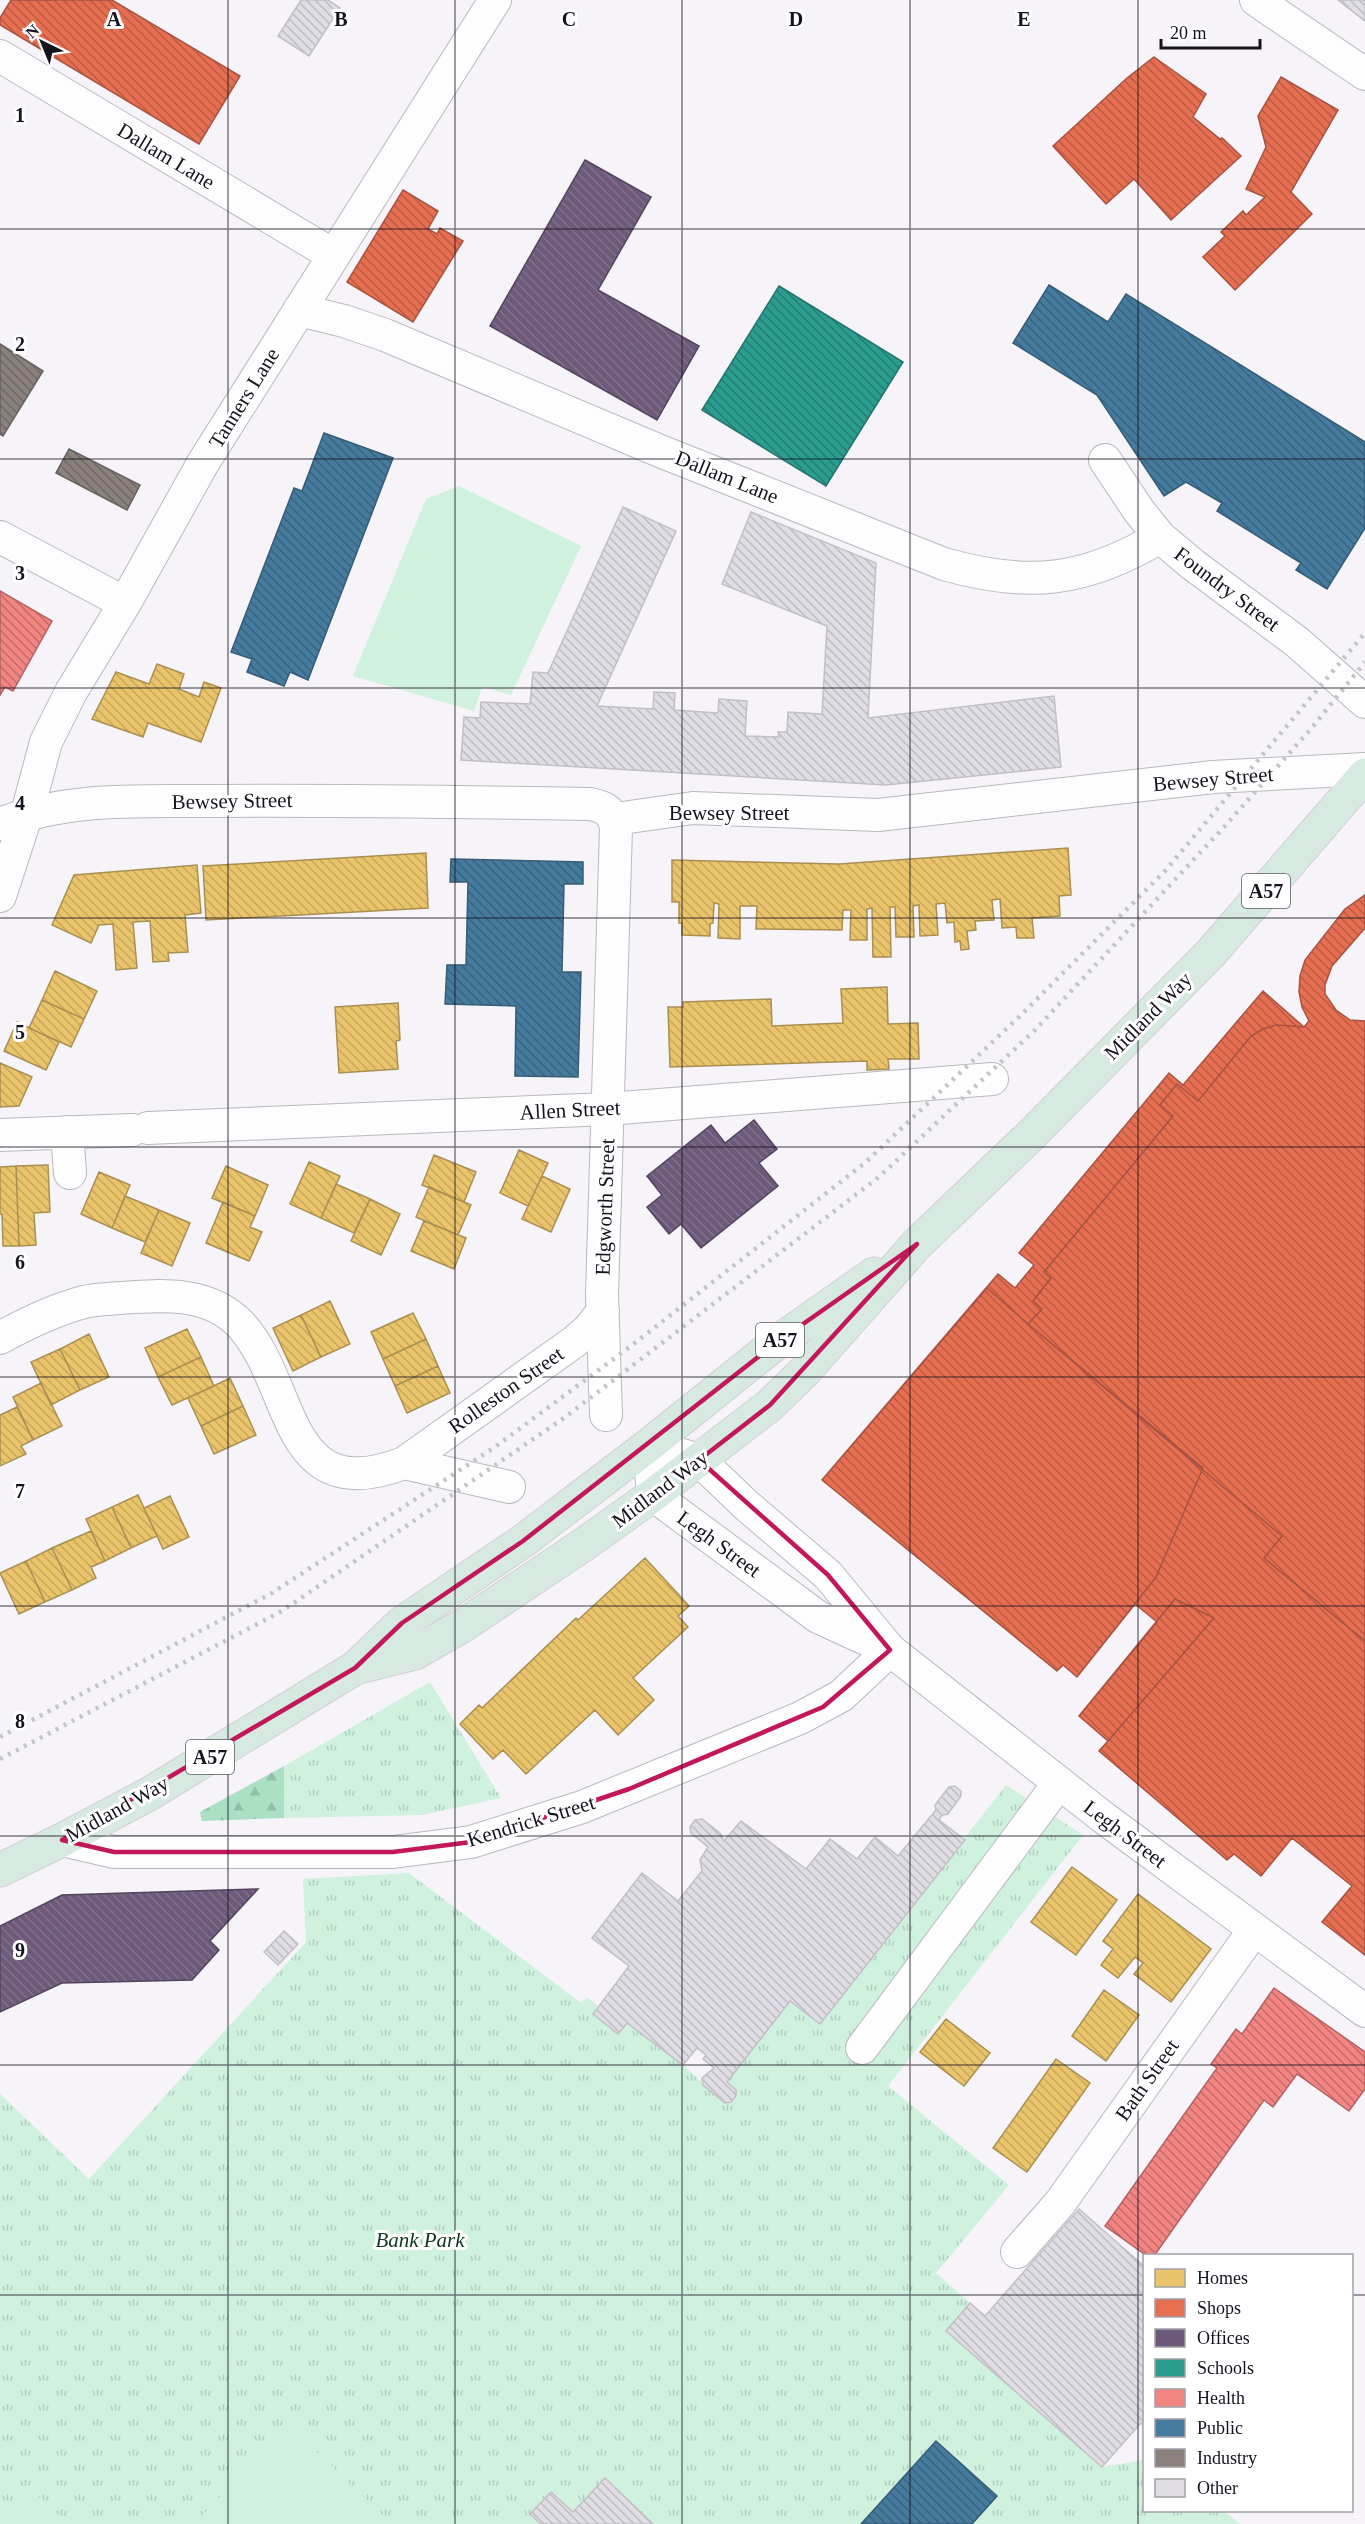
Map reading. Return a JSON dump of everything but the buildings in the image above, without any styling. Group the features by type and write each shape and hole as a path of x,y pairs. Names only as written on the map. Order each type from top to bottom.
{"highway":[{"name":"Midland Way","path":"355,1668 415,1653 462,1626 653,1495 770,1405 805,1371 917,1244 1030,1137 1209,954 1365,776"},
{"name":"Midland Way","path":"0,1870 149,1794 355,1668 402,1623 523,1541 649,1445 776,1343 917,1244"}],"street":[{"name":"Tanners Lane","path":"0,896 13,818 46,742 71,692 125,603 203,462 495,0"},
{"path":"1256,0 1365,75"},
{"name":"Dallam Lane","path":"0,56 333,255"},
{"name":"Dallam Lane","path":"299,310 344,321 385,335 680,459 944,564 966,570 1008,577 1058,577 1120,559 1160,537"},
{"name":"Foundry Street","path":"1105,460 1139,511 1160,537 1192,564 1297,642 1365,702"},
{"path":"0,537 125,603"},
{"name":"Bewsey Street","path":"13,818 65,806 99,802 304,800 590,804 610,811 615,819 693,808 878,815 1213,777 1365,769"},
{"name":"Edgworth Street","path":"606,1415 603,1311 615,819"},
{"name":"Allen Street","path":"0,1135 608,1109 992,1079"},
{"path":"67,1132 70,1173"},
{"name":"Rolleston Street","path":"0,1338 29,1322 86,1301 157,1295 184,1297 209,1304 235,1320 253,1342 297,1436 319,1461 336,1470 358,1474 380,1472 404,1463 574,1342 589,1329 603,1311"},
{"path":"649,1445 653,1495"},
{"name":"Legh Street","path":"649,1445 699,1460 746,1505 828,1575 890,1650 1059,1783 1365,2011"},
{"path":"404,1463 509,1487"},
{"name":"Legh Street","path":"653,1495 819,1617 890,1650"},
{"name":"Kendrick Street","path":"62,1840 114,1852 393,1852 471,1842 582,1807 800,1718 841,1696 890,1650"},
{"path":"862,2048 1059,1783"},
{"name":"Bath Street","path":"1017,2252 1029,2221 1060,2203 1254,1930"}],"highlighted area":[{"path":"917,1244 770,1405 699,1460 828,1575 890,1650 823,1707 629,1789 471,1842 393,1852 114,1852 62,1840 355,1668 402,1623 523,1541 776,1343"}],"green space":[{"path":"459,486 581,546 511,695 482,687 474,711 353,676 426,499"},
{"path":"430,1682 501,1798 422,1815 284,1818 284,1766"},
{"path":"284,1766 284,1818 202,1821 200,1812"},
{"name":"Bank Park","path":"1006,1785 1083,1835 888,2086 1009,2185 936,2273 970,2303 946,2331 1102,2467 1143,2460 1143,2512 1225,2512 1240,2524 0,2524 0,2094 89,2179 306,1942 303,1879 409,1873 581,2003 587,1997 598,2006 593,2014 618,2034 627,2023 683,2065 725,2103 727,2082 790,2001 820,2024"},
{"path":"289,2425 392,2524 194,2524"},
{"path":"32,2490 67,2523 67,2524 0,2524"}],"railway":[{"path":"0,1737 272,1593 495,1447 631,1346 866,1162 1021,1015 1165,871 1365,633"},
{"path":"0,1759 282,1611 564,1418 879,1177 1035,1030 1224,827 1310,730 1365,662"}]}
